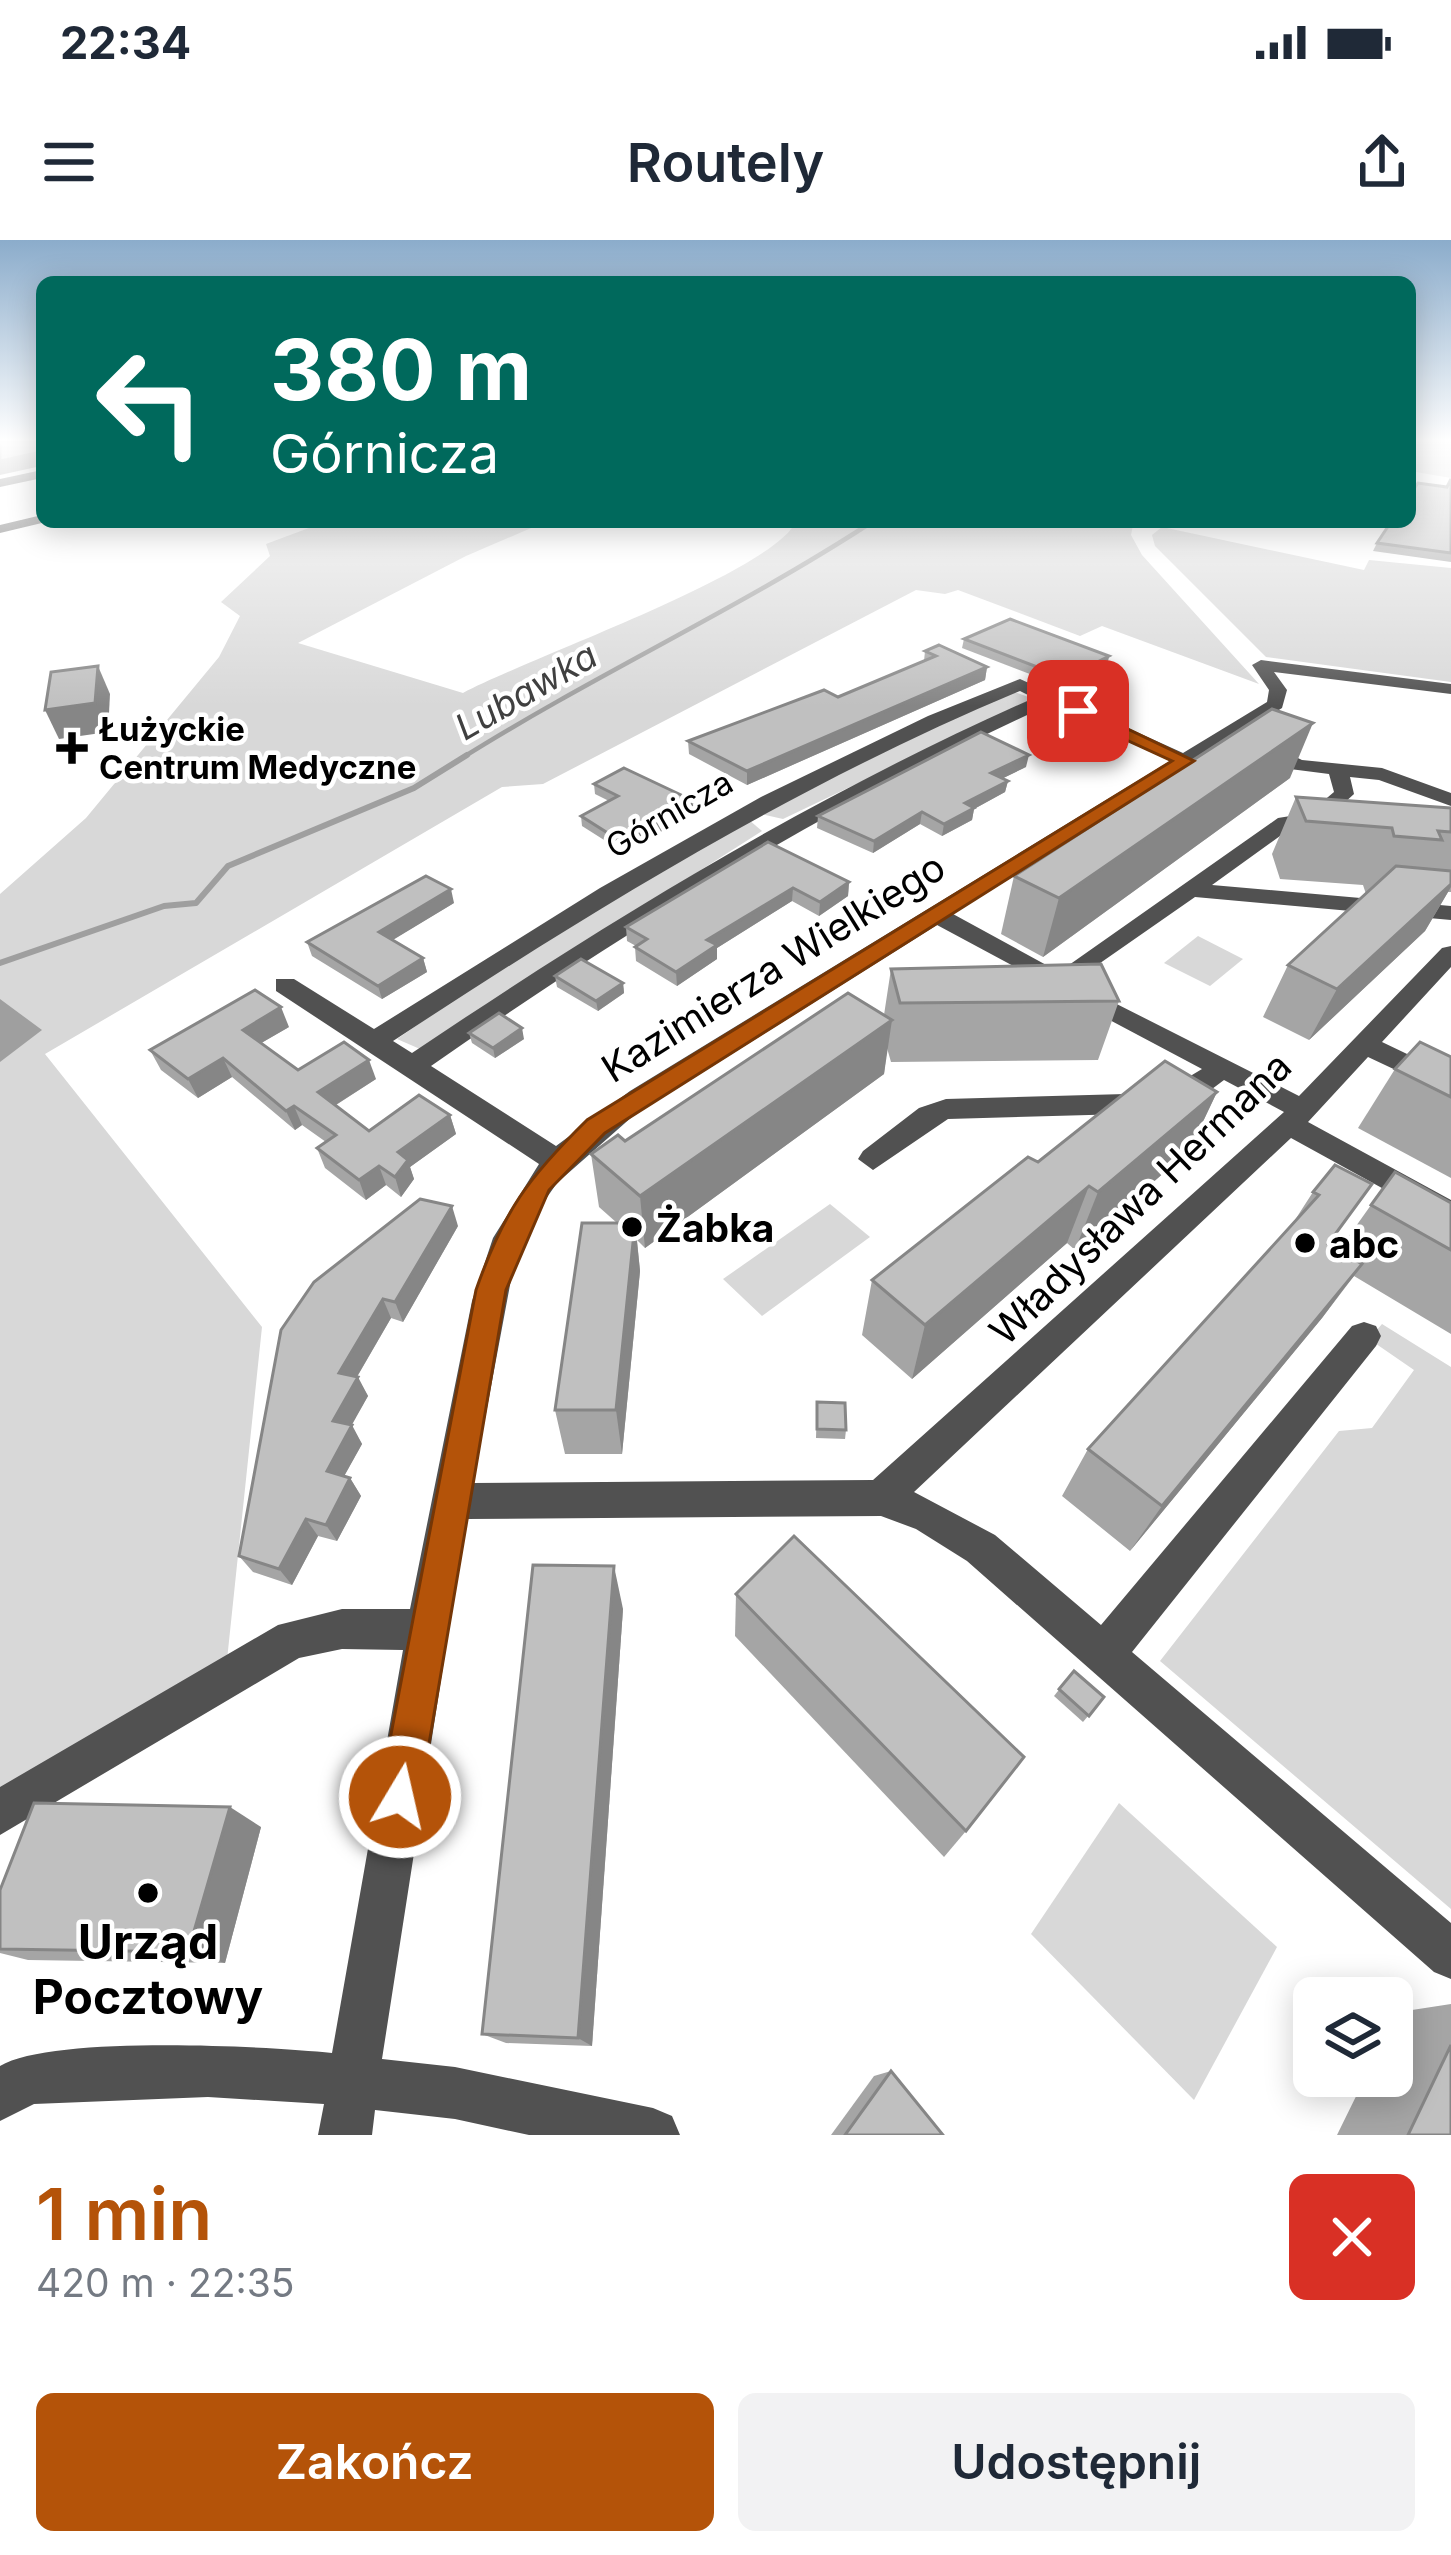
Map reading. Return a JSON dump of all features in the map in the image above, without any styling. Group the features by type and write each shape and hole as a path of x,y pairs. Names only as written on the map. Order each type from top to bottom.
{"street":[{"name":"Kazimierza Wielkiego","path":"345,2135 450,1502 491,1290 522,1212 557,1161 640,1098 1233,732 1280,697 1261,665 1451,689"},
{"name":"Górnicza","path":"374,1042 603,894 744,812 1010,680 1185,761"},
{"name":"Górnicza","path":"412,1066 571,956 777,829 863,782 1049,698"},
{"path":"1233,732 1297,765 1382,774 1451,800"},
{"path":"1060,983 1285,822 1315,819 1344,794 1346,784 1337,771"},
{"path":"744,812 777,829"},
{"path":"1190,890 1451,913"},
{"path":"938,915 1222,1068 1451,1214"},
{"name":"Władysława Hermana","path":"881,1498 1294,1116 1451,952"},
{"path":"285,985 557,1161"},
{"path":"1361,1043 1451,1086"},
{"path":"873,1160 929,1115 946,1109 1162,1103 1182,1097 1222,1068"},
{"path":"1103,1654 1364,1336"},
{"path":"450,1502 881,1498 929,1516 981,1548 1451,1955"},
{"path":"0,1812 292,1639 342,1629 428,1630"},
{"path":"0,2095 28,2078 208,2071 353,2080 455,2093 653,2135"}],"shaded area":[{"path":"305,529 528,529 298,643 463,693 696,590 742,566 789,529 1132,529 1142,555 1259,684 1102,626 1080,636 958,590 945,594 916,590 543,784 502,787 45,1054 262,1327 227,1660 0,1797 0,894 86,818 219,657 240,616 221,602 270,556 266,544"},
{"path":"1159,529 1173,529 1364,570 1369,560 1451,568 1451,682 1266,657 1155,546 1152,535"},
{"path":"1012,691 1034,699 783,819 761,814 764,807"},
{"path":"749,820 762,831 420,1049 397,1039 548,935"},
{"path":"1198,936 1243,959 1210,986 1164,963"},
{"path":"0,999 42,1030 0,1062"},
{"path":"830,1204 870,1237 762,1316 723,1279"},
{"path":"1382,1324 1451,1367 1451,1909 1160,1661 1339,1431 1372,1428 1414,1370 1369,1339"},
{"path":"1119,1803 1277,1947 1194,2100 1031,1934"}],"building":[{"path":"1386,529 1451,529 1451,553 1377,543"},
{"path":"1010,619 1109,656 1066,678 964,639"},
{"path":"939,645 987,667 747,771 688,741 824,690 838,697 936,656 925,651"},
{"path":"98,666 95,703 45,710 51,672"},
{"path":"1272,709 1313,723 1059,898 1014,876"},
{"path":"981,732 1029,755 991,773 1008,781 965,803 974,808 944,824 922,812 874,841 818,816"},
{"path":"624,768 696,802 622,842 581,816 618,796 594,784"},
{"path":"1296,797 1451,808 1451,832 1438,831 1442,840 1394,836 1392,828 1306,821"},
{"path":"768,842 849,882 820,902 793,888 707,940 717,945 676,972 635,947 647,939 626,927"},
{"path":"1396,866 1451,871 1451,884 1337,989 1288,965"},
{"path":"426,876 451,889 379,932 423,958 378,986 307,942"},
{"path":"581,959 623,983 596,1001 555,976"},
{"path":"1101,964 1119,1001 900,1003 891,969"},
{"path":"255,990 281,1007 243,1030 298,1070 344,1042 369,1060 318,1092 369,1131 419,1095 450,1115 398,1152 408,1160 395,1177 379,1166 359,1180 317,1148 336,1135 294,1106 286,1111 223,1058 188,1079 150,1050"},
{"path":"848,993 892,1020 640,1196 591,1154 618,1135 625,1141"},
{"path":"499,1013 522,1028 493,1048 469,1033"},
{"path":"1420,1042 1451,1057 1451,1097 1395,1069"},
{"path":"1165,1061 1217,1092 1098,1192 1089,1186 925,1325 872,1280 1028,1157 1038,1162"},
{"path":"1335,1165 1372,1184 1328,1244 1362,1264 1162,1506 1088,1449 1319,1195 1313,1192"},
{"path":"1395,1172 1451,1203 1451,1250 1371,1205"},
{"path":"420,1199 452,1206 395,1302 383,1299 339,1373 358,1377 333,1421 352,1425 327,1471 350,1478 326,1525 306,1519 279,1569 239,1556 281,1330 314,1282"},
{"path":"582,1223 635,1223 616,1410 555,1410"},
{"path":"817,1402 845,1403 846,1430 817,1429"},
{"path":"794,1536 1024,1757 966,1831 736,1594"},
{"path":"533,1565 614,1566 578,2038 482,2034"},
{"path":"1074,1671 1104,1697 1089,1716 1059,1689"},
{"name":"Urząd Pocztowy","path":"34,1803 230,1807 188,1952 0,1949 0,1890"},
{"path":"1451,2045 1451,2135 1408,2135"},
{"path":"891,2071 943,2135 845,2135"}],"waterway":[{"name":"Lubawka","path":"465,756 860,529"},
{"name":"Lubawka","path":"0,963 164,906 196,903 228,866 414,788 465,756"}],"place":[{"name":"Łużyckie Centrum Medyczne","path":"72,748"},
{"name":"Żabka","path":"632,1227"},
{"name":"abc","path":"1305,1243"},
{"name":"Urząd Pocztowy","path":"148,1893"}],"route":[{"path":"400,1797 491,1290 505,1249 539,1184 596,1126 1185,761 1078,711"}]}
